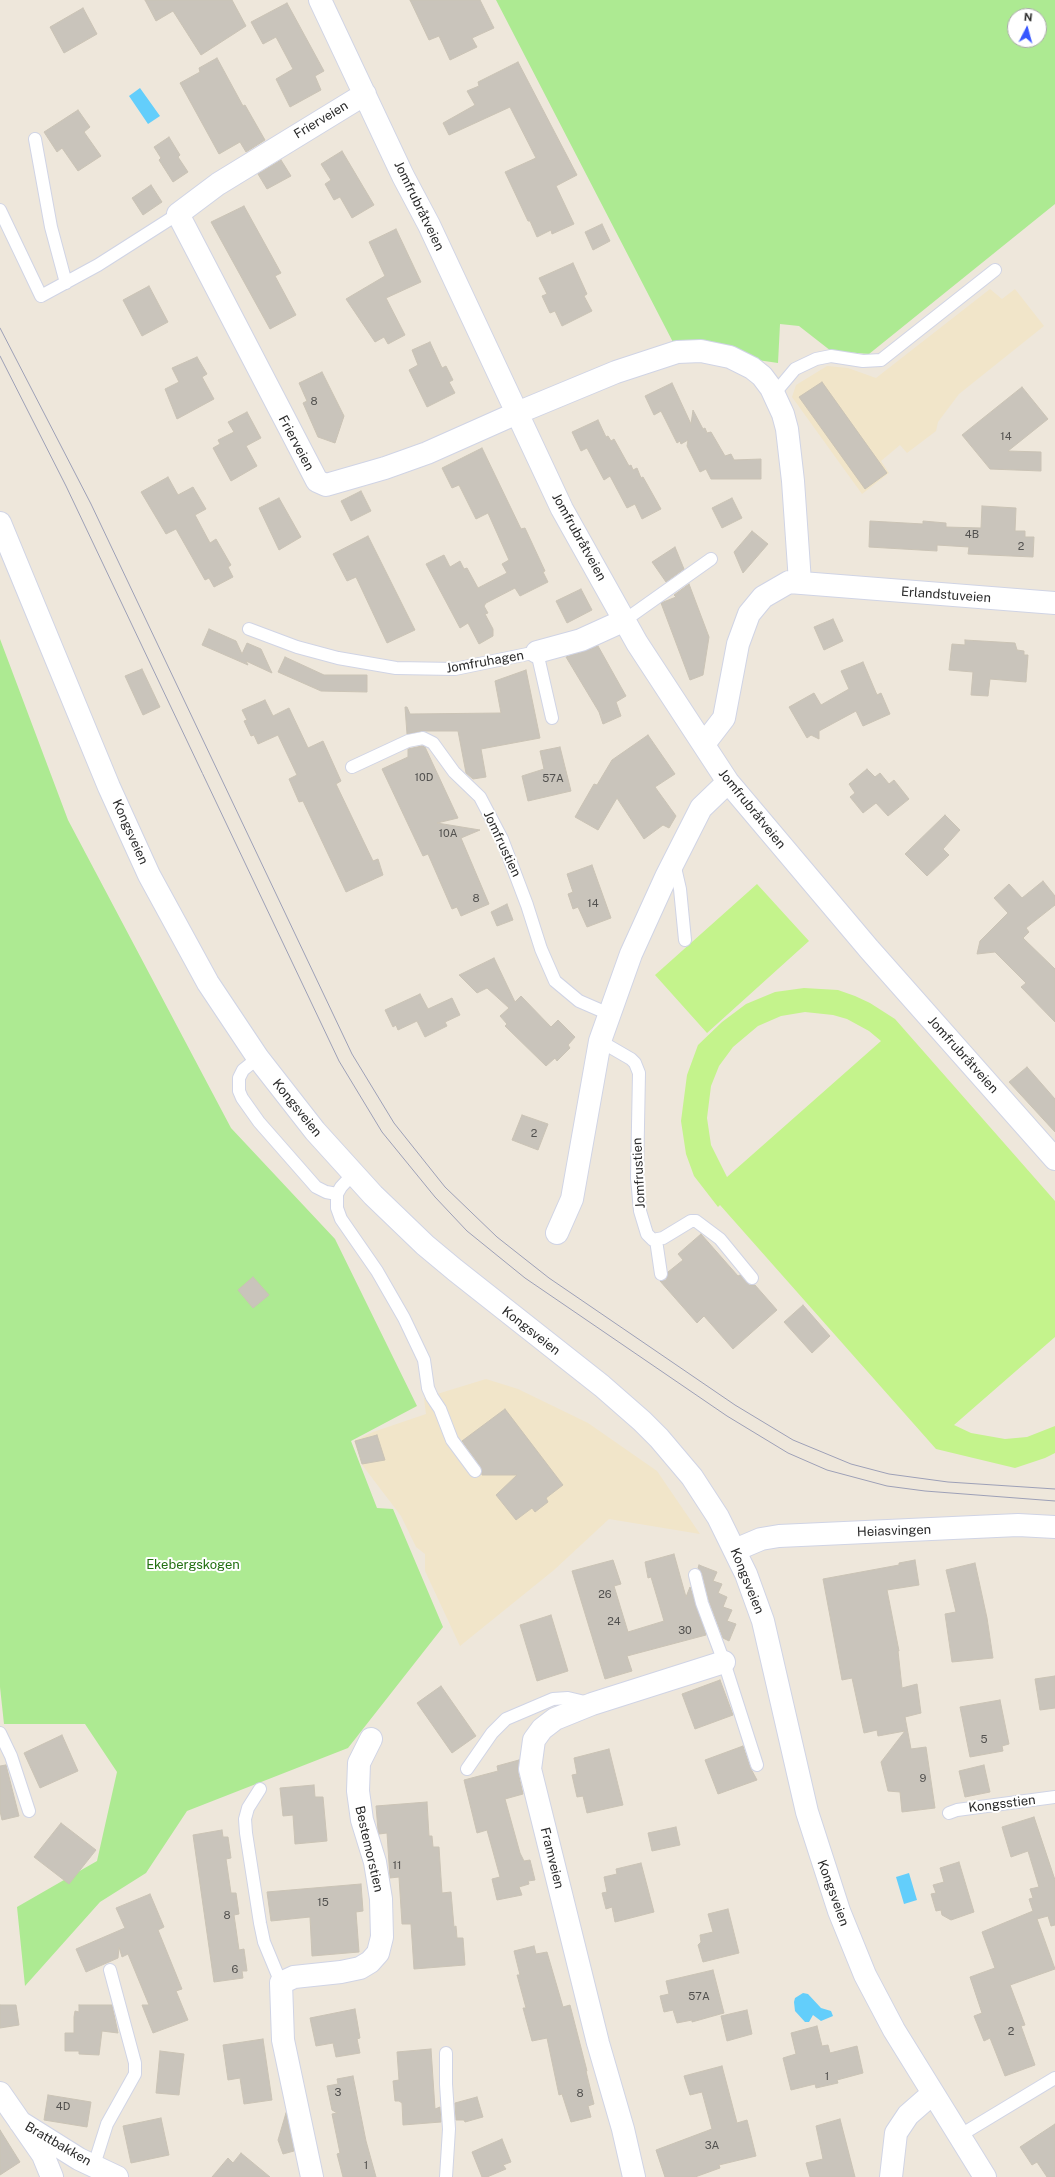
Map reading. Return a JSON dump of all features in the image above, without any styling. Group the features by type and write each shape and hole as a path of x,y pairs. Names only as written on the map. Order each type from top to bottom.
{"street":[{"name":"Jomfrubråtveien","path":"320,0 562,509 637,643 728,782 869,949 1055,1159"},
{"name":"Frierveien","path":"365,94 218,184 178,214 317,481 326,486 378,470 427,453 517,413"},
{"path":"517,413 616,372 677,352 701,351 730,357 752,368 762,376 774,394 783,414 787,429 793,481 800,582 789,582 763,597 749,614 738,644 724,718 704,744"},
{"name":"Kongsveien","path":"0,523 110,787 149,875 208,983 258,1058 314,1130 353,1174 401,1222 449,1265 602,1386 660,1438 692,1477 718,1518 735,1550 755,1597 770,1644 807,1812 831,1891 871,1987 932,2094 985,2177"},
{"name":"Erlandstuveien","path":"800,582 838,587 1055,603"},
{"name":"Jomfruhagen","path":"537,652 581,640 625,620"},
{"path":"557,1233 572,1199 600,1041 631,954 674,861 701,808 728,782"},
{"name":"Heiasvingen","path":"735,1550 761,1539 779,1536 1018,1525 1055,1527"},
{"name":"Framveien","path":"634,2177 623,2129 598,2043 530,1769 534,1740 542,1729 555,1720 592,1704 724,1662"},
{"name":"Bestemorstien","path":"282,1983 294,1977 342,1972 360,1968 370,1962 378,1953 382,1937 381,1899 375,1862 362,1820 358,1791 359,1763 370,1739"},
{"path":"282,1983 283,2040 312,2177"},
{"path":"0,2093 43,2155 52,2177"},
{"path":"891,2177 894,2141 898,2129 908,2115 932,2094"},
{"name":"Brattbakken","path":"20,2122 79,2159 117,2177"}],"lane":[{"path":"35,139 49,220 66,283"},
{"name":"Frierveien","path":"0,210 41,296 66,283 178,214"},
{"path":"774,394 795,369 816,359 831,356 863,362 881,360 995,270"},
{"path":"625,620 710,559"},
{"name":"Jomfruhagen","path":"249,629 297,647 331,657 396,668 456,669 537,652"},
{"path":"537,652 552,718"},
{"name":"Jomfrustien","path":"352,767 408,741 423,738 434,743 454,772 480,797 502,840 528,905 541,950 555,980 579,1001 609,1014"},
{"path":"674,861 680,889 685,940"},
{"name":"Jomfrustien","path":"600,1041 631,1059 635,1063 639,1073 637,1178 639,1199 645,1230 650,1238 656,1240"},
{"path":"258,1058 244,1070 240,1078 239,1091 242,1098 259,1122 316,1187 326,1192 337,1194"},
{"path":"353,1174 341,1187 337,1194 337,1208 341,1219 377,1271 404,1318 424,1360 428,1388 432,1397 440,1409 452,1440 475,1471"},
{"path":"661,1274 656,1240 673,1233 691,1221 696,1221 720,1239 752,1278"},
{"path":"696,1575 702,1603 724,1662 757,1765"},
{"path":"467,1769 492,1733 506,1719 553,1699 568,1698 592,1704"},
{"path":"0,1733 11,1756 29,1810"},
{"path":"260,1789 248,1808 245,1819 246,1833 264,1942 282,1983"},
{"name":"Kongsstien","path":"949,1813 957,1810 1055,1797"},
{"path":"94,2165 107,2124 135,2074 135,2063 110,1970"},
{"path":"446,2052 446,2084 449,2129 446,2177"},
{"path":"959,2136 1055,2078"}],"shaded area":[{"path":"990,289 1002,299 1015,289 1044,326 959,394 938,422 936,431 907,453 900,445 881,461 889,473 862,494 792,397 796,385 827,366 848,368 876,378"},
{"path":"486,1379 518,1389 588,1423 657,1471 700,1534 609,1519 554,1570 460,1646 425,1571 425,1554 416,1547 401,1516 363,1466 354,1441 373,1432 426,1414 424,1398"}],"green space":[{"path":"496,0 1055,0 1055,204 869,354 831,351 799,326 780,324 778,363 676,348"},
{"name":"Ekebergskogen","path":"0,639 68,820 231,1128 335,1239 417,1406 351,1441 377,1508 393,1509 443,1627 348,1748 187,1811 146,1873 100,1902 25,1986 17,1907 97,1861 117,1772 85,1724 4,1724 0,1687"},
{"path":"757,884 809,941 707,1033 655,975"},
{"path":"804,988 838,990 870,1003 895,1019 1055,1201 1055,1337 954,1425 971,1433 1005,1439 1027,1437 1055,1426 1055,1453 1015,1468 936,1449 720,1205 718,1207 694,1176 686,1154 681,1121 687,1075 698,1045 722,1022 746,1004 775,992","holes":["805,1012 833,1015 847,1019 869,1031 881,1041 727,1177 711,1145 707,1118 711,1086 719,1066 733,1047 758,1026 781,1016"]}],"water":[{"path":"140,88 160,116 148,124 129,96"},
{"path":"909,1873 917,1900 904,1904 896,1877"},
{"path":"803,1993 808,1994 821,2008 831,2011 833,2016 821,2021 813,2015 809,2022 805,2022 795,2011 794,2002 795,1998"}],"building":[{"path":"145,0 232,0 246,26 201,55 173,11 156,21"},
{"path":"410,0 480,0 494,28 472,38 477,47 450,60 439,36 429,40"},
{"path":"287,3 324,71 315,76 321,90 290,107 276,79 293,69 276,37 263,44 251,22"},
{"path":"83,8 97,34 64,53 50,27"},
{"path":"217,58 243,106 245,105 265,140 246,152 240,142 219,154 180,83 200,72 199,68"},
{"path":"518,62 577,175 556,186 574,224 552,234 551,230 537,237 505,172 536,158 510,107 449,135 443,123 475,105 467,91 479,86 478,82"},
{"path":"78,110 90,127 84,132 101,156 78,171 62,148 57,152 44,132"},
{"path":"169,137 180,155 178,157 188,172 173,182 159,160 161,158 154,147"},
{"path":"342,151 374,205 352,218 340,197 334,200 325,184 331,180 321,164"},
{"path":"281,160 291,176 267,189 258,174"},
{"path":"151,185 162,202 143,215 132,198"},
{"path":"244,206 281,273 275,276 296,315 270,329 211,222"},
{"path":"602,224 610,241 593,250 585,232"},
{"path":"396,229 421,282 386,298 405,335 388,344 384,337 375,342 346,299 385,276 369,242"},
{"path":"573,263 587,294 584,296 592,311 562,326 555,311 550,313 542,296 547,294 539,278"},
{"path":"149,286 168,322 142,336 123,300"},
{"path":"430,342 442,368 446,366 453,380 449,382 455,393 427,407 409,370 418,365 412,350"},
{"path":"197,357 207,374 202,377 214,399 177,419 165,389 179,382 172,368"},
{"path":"322,372 344,416 335,443 318,437 303,403 307,401 299,383"},
{"path":"822,382 887,473 865,489 799,397"},
{"path":"672,383 691,424 693,410 703,429 705,428 707,433 711,432 725,456 731,454 734,460 761,459 761,479 711,479 706,469 700,472 687,446 688,440 681,444 680,441 677,443 661,411 654,415 645,396"},
{"path":"1022,387 1048,419 1008,451 1041,452 1041,471 990,469 962,435"},
{"path":"247,412 261,438 246,446 257,466 231,481 213,448 220,444 218,440 234,432 228,422"},
{"path":"598,420 606,437 608,436 611,441 614,439 629,466 631,465 633,470 637,468 641,478 643,477 661,509 642,519 635,504 627,508 610,476 604,480 587,448 581,451 572,432"},
{"path":"482,448 521,529 525,528 545,571 543,572 548,582 520,596 515,588 486,603 484,606 488,613 485,614 493,629 493,636 479,644 468,623 460,628 426,564 444,555 450,567 460,561 464,569 467,568 478,588 507,573 502,564 509,560 488,513 476,519 459,485 452,488 442,468"},
{"path":"168,477 178,495 193,487 206,509 195,515 210,543 216,539 231,565 228,567 233,577 214,587 209,578 205,580 176,529 166,534 141,492"},
{"path":"361,491 371,511 351,521 341,501"},
{"path":"279,498 301,537 279,550 259,508"},
{"path":"732,498 742,518 722,528 712,508"},
{"path":"982,506 1016,508 1015,531 1025,531 1025,537 1034,537 1033,557 968,554 969,547 937,545 937,551 869,547 870,521 923,524 923,521 946,523 946,527 981,528"},
{"path":"752,531 768,544 743,573 734,552"},
{"path":"368,536 415,630 387,643 356,577 347,581 333,554"},
{"path":"675,547 684,569 666,582 652,562"},
{"path":"689,584 709,637 703,675 690,680 661,603 676,597 674,595"},
{"path":"581,589 592,610 567,623 556,601"},
{"path":"833,619 843,641 824,650 814,627"},
{"path":"209,629 236,641 242,654 247,643 261,649 272,673 246,661 248,665 202,645"},
{"path":"965,640 1015,643 1017,650 1024,651 1024,655 1028,655 1026,682 990,679 988,696 971,695 973,672 949,670 952,644 965,645"},
{"path":"598,646 626,696 616,702 621,716 603,724 599,712 566,657"},
{"path":"285,657 324,675 367,675 367,692 321,691 278,672"},
{"path":"863,662 877,695 881,693 890,714 863,726 856,711 819,731 819,739 811,735 807,738 789,707 814,693 821,705 849,689 841,671"},
{"path":"142,669 160,707 143,715 125,676"},
{"path":"526,670 540,738 481,749 486,777 473,779 466,773 458,731 422,731 407,734 405,707 407,707 410,714 501,713 495,681"},
{"path":"265,700 273,716 289,708 308,748 323,741 341,781 336,784 373,861 378,859 383,875 346,892 303,801 299,802 289,779 297,775 278,735 258,744 254,735 251,736 244,721 247,720 242,710"},
{"path":"648,735 675,774 655,787 676,816 669,828 663,825 644,839 617,798 598,830 575,817 594,784 597,785 612,760"},
{"path":"422,746 425,747 458,818 437,823 480,830 461,838 489,904 461,916 457,907 452,909 428,854 423,856 382,769 408,757 408,749"},
{"path":"560,747 571,791 528,801 522,776 544,769 540,751"},
{"path":"867,769 875,777 880,773 889,784 894,780 909,799 888,816 876,803 863,813 850,797 855,793 849,784"},
{"path":"945,815 960,830 943,849 949,855 927,876 905,854"},
{"path":"592,865 611,918 587,927 578,907 573,909 568,894 573,892 567,874"},
{"path":"1043,881 1055,896 1055,905 1026,928 1029,932 1023,938 1055,969 1055,1022 1021,987 1026,983 995,952 977,954 980,941 1008,913 994,898 1009,884 1022,898"},
{"path":"507,904 513,920 497,926 491,912"},
{"path":"494,958 515,1002 521,996 551,1027 558,1020 575,1037 568,1045 570,1048 557,1061 555,1058 546,1066 505,1026 507,1024 500,1016 509,1008 487,988 477,993 459,975"},
{"path":"420,994 428,1009 452,998 460,1015 445,1022 447,1026 425,1037 417,1021 398,1030 396,1025 393,1027 385,1010"},
{"path":"1027,1067 1055,1099 1055,1132 1009,1082"},
{"path":"522,1115 548,1124 538,1150 512,1140"},
{"path":"701,1234 738,1276 740,1275 749,1285 755,1285 777,1310 733,1349 704,1316 697,1323 660,1281 666,1280 668,1272 683,1260 678,1254"},
{"path":"253,1277 269,1295 253,1308 238,1290"},
{"path":"803,1305 830,1336 812,1353 784,1322"},
{"path":"505,1409 563,1485 546,1498 548,1502 535,1512 532,1508 516,1520 496,1495 517,1475 482,1475 481,1467 462,1441"},
{"path":"377,1435 385,1460 362,1464 355,1441"},
{"path":"674,1554 686,1597 690,1587 706,1635 627,1656 632,1671 605,1679 572,1571 613,1560 621,1584 614,1586 628,1632 664,1621 651,1577 648,1578 645,1562"},
{"path":"915,1560 919,1585 887,1590 899,1651 902,1688 917,1684 921,1713 905,1717 911,1749 926,1747 935,1808 902,1812 900,1792 888,1791 881,1762 905,1731 878,1736 877,1730 864,1733 852,1678 842,1680 823,1579 899,1565 899,1563"},
{"path":"975,1563 987,1618 993,1658 952,1662 945,1614 956,1612 946,1570"},
{"path":"699,1565 717,1572 713,1581 722,1584 718,1593 727,1597 723,1607 732,1610 727,1621 736,1624 729,1641 723,1638 709,1601 702,1573 698,1568"},
{"path":"551,1615 568,1671 537,1681 520,1625"},
{"path":"1055,1676 1055,1708 1040,1710 1035,1679"},
{"path":"720,1680 733,1715 695,1729 682,1694"},
{"path":"441,1686 476,1736 452,1753 417,1703"},
{"path":"1000,1700 1009,1744 1002,1746 1003,1751 970,1757 960,1707"},
{"path":"62,1735 78,1771 40,1788 24,1753"},
{"path":"743,1746 750,1767 757,1780 718,1794 705,1760"},
{"path":"609,1749 623,1805 587,1813 583,1796 577,1797 572,1775 577,1774 574,1758"},
{"path":"519,1760 518,1772 523,1794 505,1799 520,1853 524,1861 530,1860 535,1880 528,1881 529,1884 519,1887 522,1895 497,1900 492,1879 500,1877 487,1830 477,1833 464,1780 498,1771 497,1766"},
{"path":"6,1765 19,1816 2,1820 0,1811 0,1766"},
{"path":"984,1765 990,1792 965,1797 959,1771"},
{"path":"314,1785 315,1797 323,1797 327,1841 295,1844 293,1815 283,1816 280,1788"},
{"path":"427,1802 429,1836 432,1836 433,1847 439,1847 442,1893 451,1892 454,1927 456,1926 457,1938 463,1938 465,1965 414,1969 411,1924 402,1924 399,1877 390,1878 387,1833 379,1834 376,1806"},
{"path":"1034,1817 1055,1880 1055,1925 1051,1926 1048,1916 1037,1919 1055,1969 1010,1985 1025,2025 1021,2026 1035,2065 1005,2076 990,2038 984,2041 974,2016 982,2013 970,1977 995,1968 982,1932 1033,1911 1029,1899 1033,1898 1030,1889 1039,1887 1028,1851 1011,1857 1002,1827"},
{"path":"61,1823 96,1850 69,1884 34,1857"},
{"path":"676,1827 680,1845 652,1851 648,1833"},
{"path":"222,1830 223,1837 228,1837 231,1858 226,1859 231,1893 236,1893 239,1914 234,1915 239,1950 244,1949 247,1971 242,1971 243,1978 214,1982 193,1835"},
{"path":"959,1862 974,1912 951,1920 942,1915 941,1910 936,1911 931,1894 936,1893 933,1885 944,1882 940,1868"},
{"path":"641,1863 654,1912 615,1922 612,1907 606,1909 602,1893 607,1892 604,1877 617,1874 616,1869"},
{"path":"361,1884 363,1911 356,1912 359,1952 312,1956 310,1917 271,1921 267,1892"},
{"path":"150,1894 164,1927 158,1930 182,1989 176,1991 188,2020 153,2033 142,2005 149,2005 128,1954 122,1957 119,1947 118,1958 86,1972 76,1949 125,1928 116,1908"},
{"path":"728,1909 739,1953 703,1962 698,1945 701,1942 700,1935 713,1932 708,1914"},
{"path":"534,1946 536,1954 547,1952 563,2007 570,2005 594,2104 588,2106 591,2117 571,2122 562,2094 559,2095 547,2038 532,2041 523,2008 526,2008 517,1975 520,1975 514,1951"},
{"path":"713,1970 724,2013 692,2022 692,2020 677,2023 673,2010 664,2012 660,1996 669,1994 666,1981"},
{"path":"0,2005 16,2005 19,2025 0,2028"},
{"path":"79,2005 112,2005 118,2033 102,2031 99,2055 79,2054 79,2051 65,2051 65,2033 74,2033 75,2011 79,2012"},
{"path":"355,2009 360,2038 357,2039 360,2053 336,2057 333,2043 316,2046 310,2018"},
{"path":"747,2010 752,2034 727,2041 721,2016"},
{"path":"817,2026 822,2046 828,2045 830,2053 857,2046 863,2073 837,2080 838,2083 816,2088 815,2084 791,2090 783,2058 796,2054 791,2033"},
{"path":"263,2039 272,2100 244,2104 240,2078 228,2080 223,2045"},
{"path":"431,2049 435,2109 440,2107 441,2122 403,2125 402,2103 395,2101 393,2081 399,2080 397,2052"},
{"path":"160,2051 184,2054 179,2095 156,2093"},
{"path":"722,2066 737,2123 747,2120 756,2156 719,2165 720,2168 695,2177 665,2177 656,2150 712,2129 702,2092 690,2095 684,2076"},
{"path":"353,2076 366,2141 376,2177 343,2177 337,2154 340,2153 332,2114 337,2113 332,2110 327,2086 338,2084 337,2079"},
{"path":"48,2095 91,2102 87,2127 44,2120"},
{"path":"477,2097 483,2117 465,2122 464,2120 456,2120 455,2103"},
{"path":"286,2113 294,2151 283,2154 278,2140"},
{"path":"161,2118 169,2155 131,2163 123,2126"},
{"path":"840,2119 855,2177 810,2177 806,2163 823,2159 816,2126"},
{"path":"1055,2124 1055,2177 1047,2177 1037,2162 1032,2165 1020,2147"},
{"path":"0,2130 20,2162 0,2175"},
{"path":"502,2139 511,2162 503,2165 506,2169 487,2177 482,2177 472,2152"},
{"path":"241,2153 270,2177 212,2177 228,2158 233,2163"}],"tram line":[{"path":"0,328 91,504 352,1054 394,1123 445,1187 497,1237 549,1278 735,1405 793,1440 851,1464 889,1474 948,1482 1055,1489"},
{"path":"0,356 66,486 339,1061 382,1132 435,1197 467,1231 525,1278 727,1416 788,1453 827,1470 887,1486 925,1491 1055,1501"}]}
